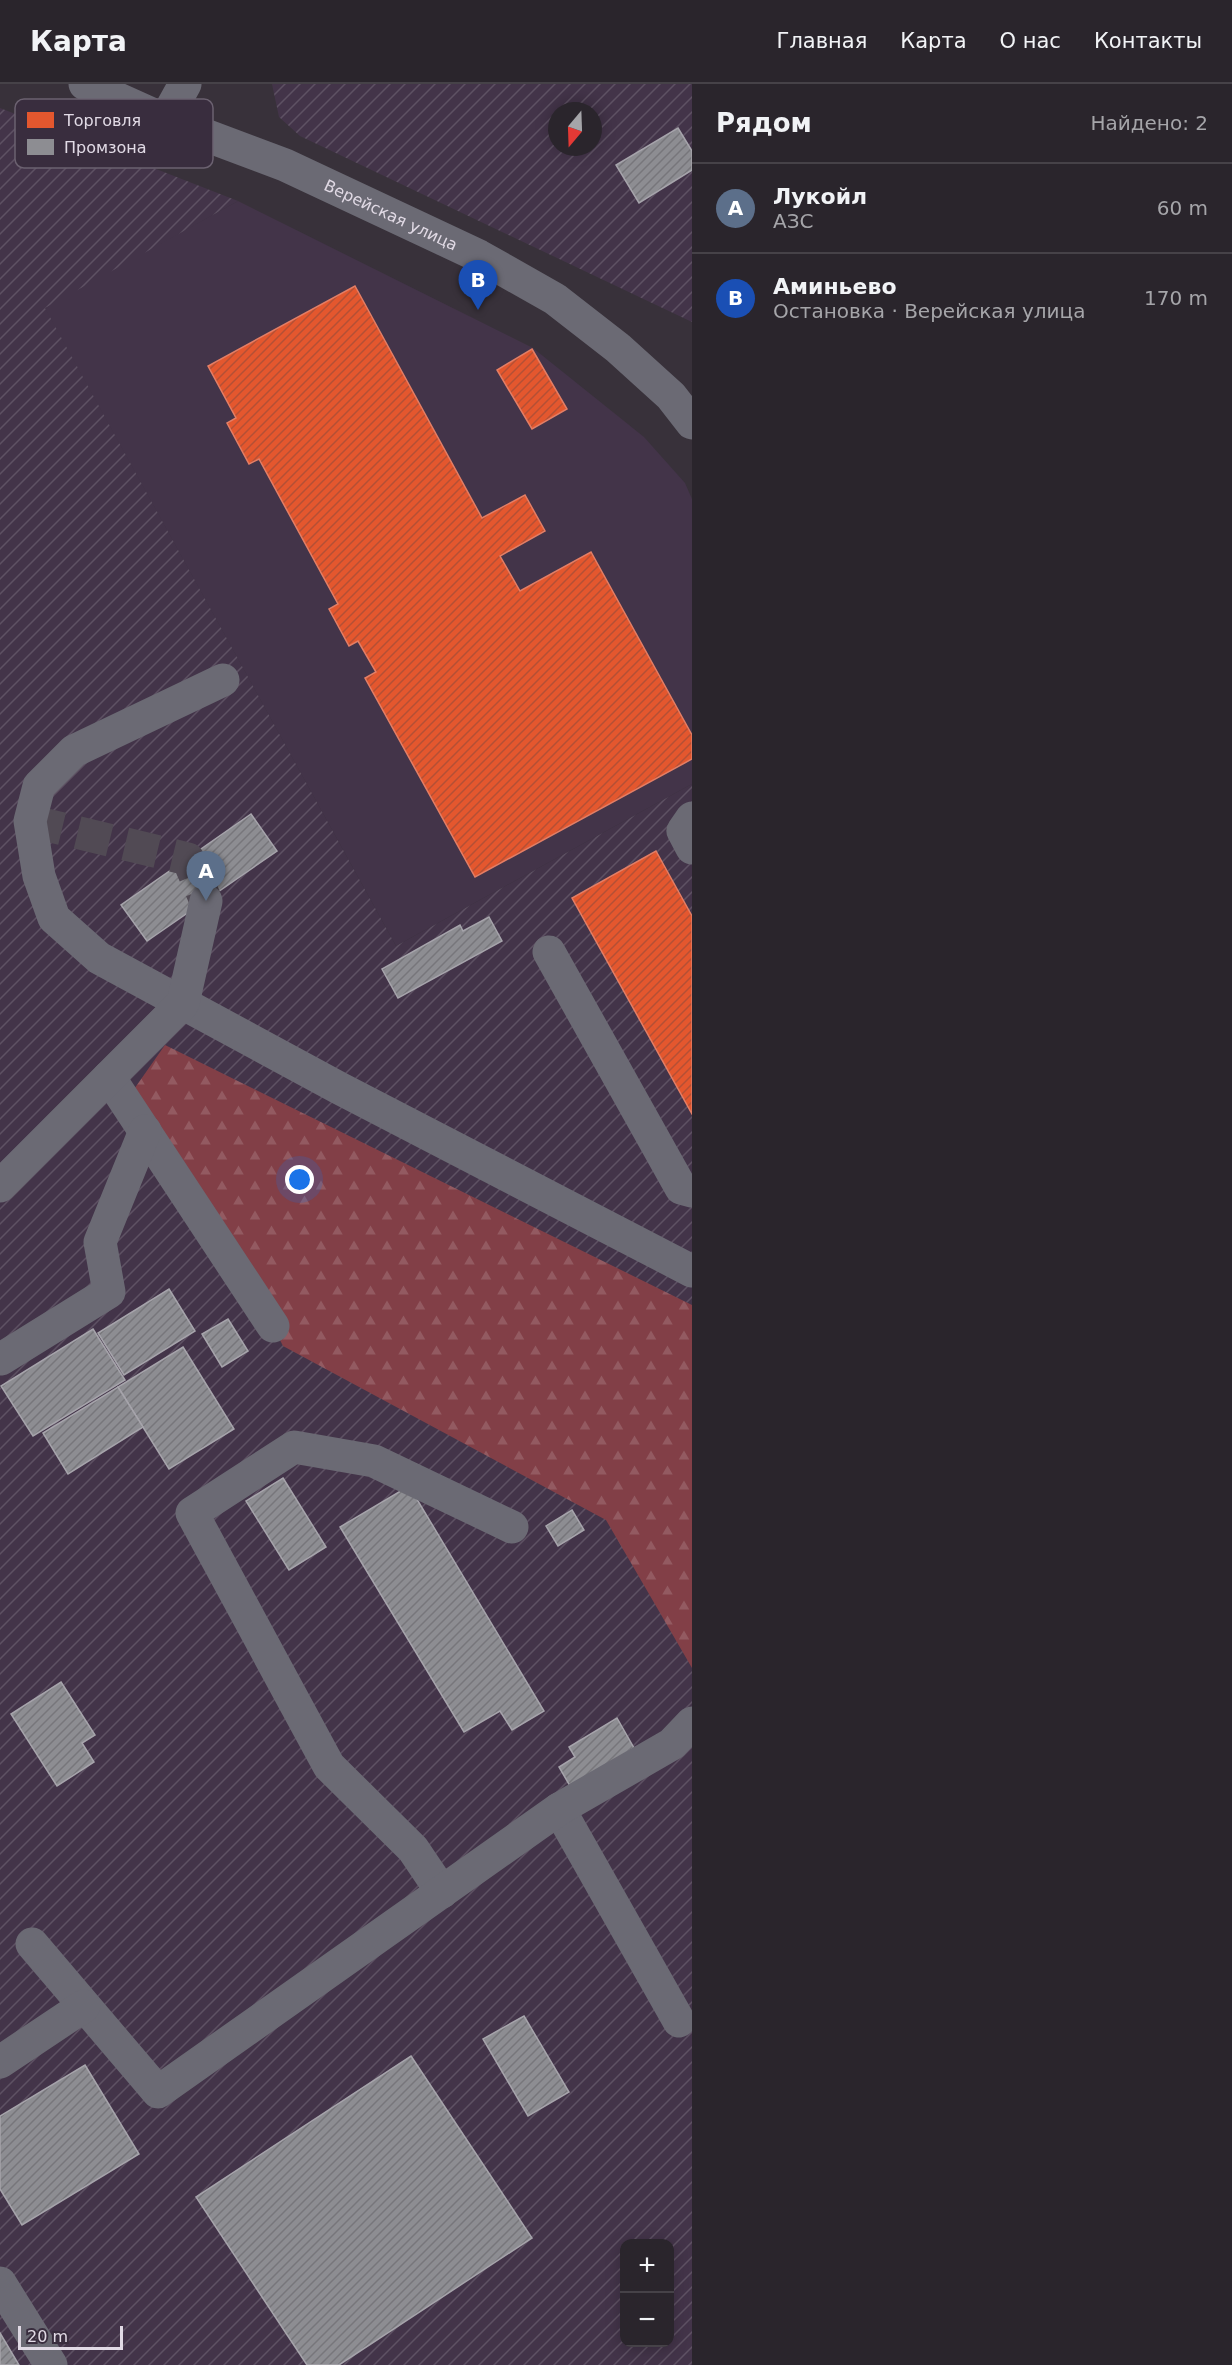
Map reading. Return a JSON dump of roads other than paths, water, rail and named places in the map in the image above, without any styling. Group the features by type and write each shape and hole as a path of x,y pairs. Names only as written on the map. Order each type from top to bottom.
{"street":[{"name":"Верейская улица","path":"85,84 118,99"},
{"path":"177,99 185,84"},
{"name":"Верейская улица","path":"213,138 285,165 479,256 555,299 618,348 682,388 692,423"},
{"path":"223,680 75,751 39,786 30,821 39,876 54,918 99,958 339,1088 692,1271"},
{"path":"692,818 683,831 692,848"},
{"path":"0,1186 183,1003 206,901"},
{"path":"549,952 681,1188 692,1191"},
{"path":"109,1077 273,1326"},
{"path":"1,1359 109,1292 100,1242 145,1131"},
{"path":"442,1892 413,1849 329,1766 192,1513 294,1447 374,1461 512,1527"},
{"path":"32,1944 158,2092 560,1809 672,1744 692,1723"},
{"path":"560,1809 679,2021"},
{"path":"0,2062 84,2006"},
{"path":"0,2283 51,2365"}],"tunnel":[{"path":"30,821 188,859 206,901"}],"place":[{"name":"Аминьево","path":"478,310"},
{"name":"Лукойл","path":"206,901"}]}
